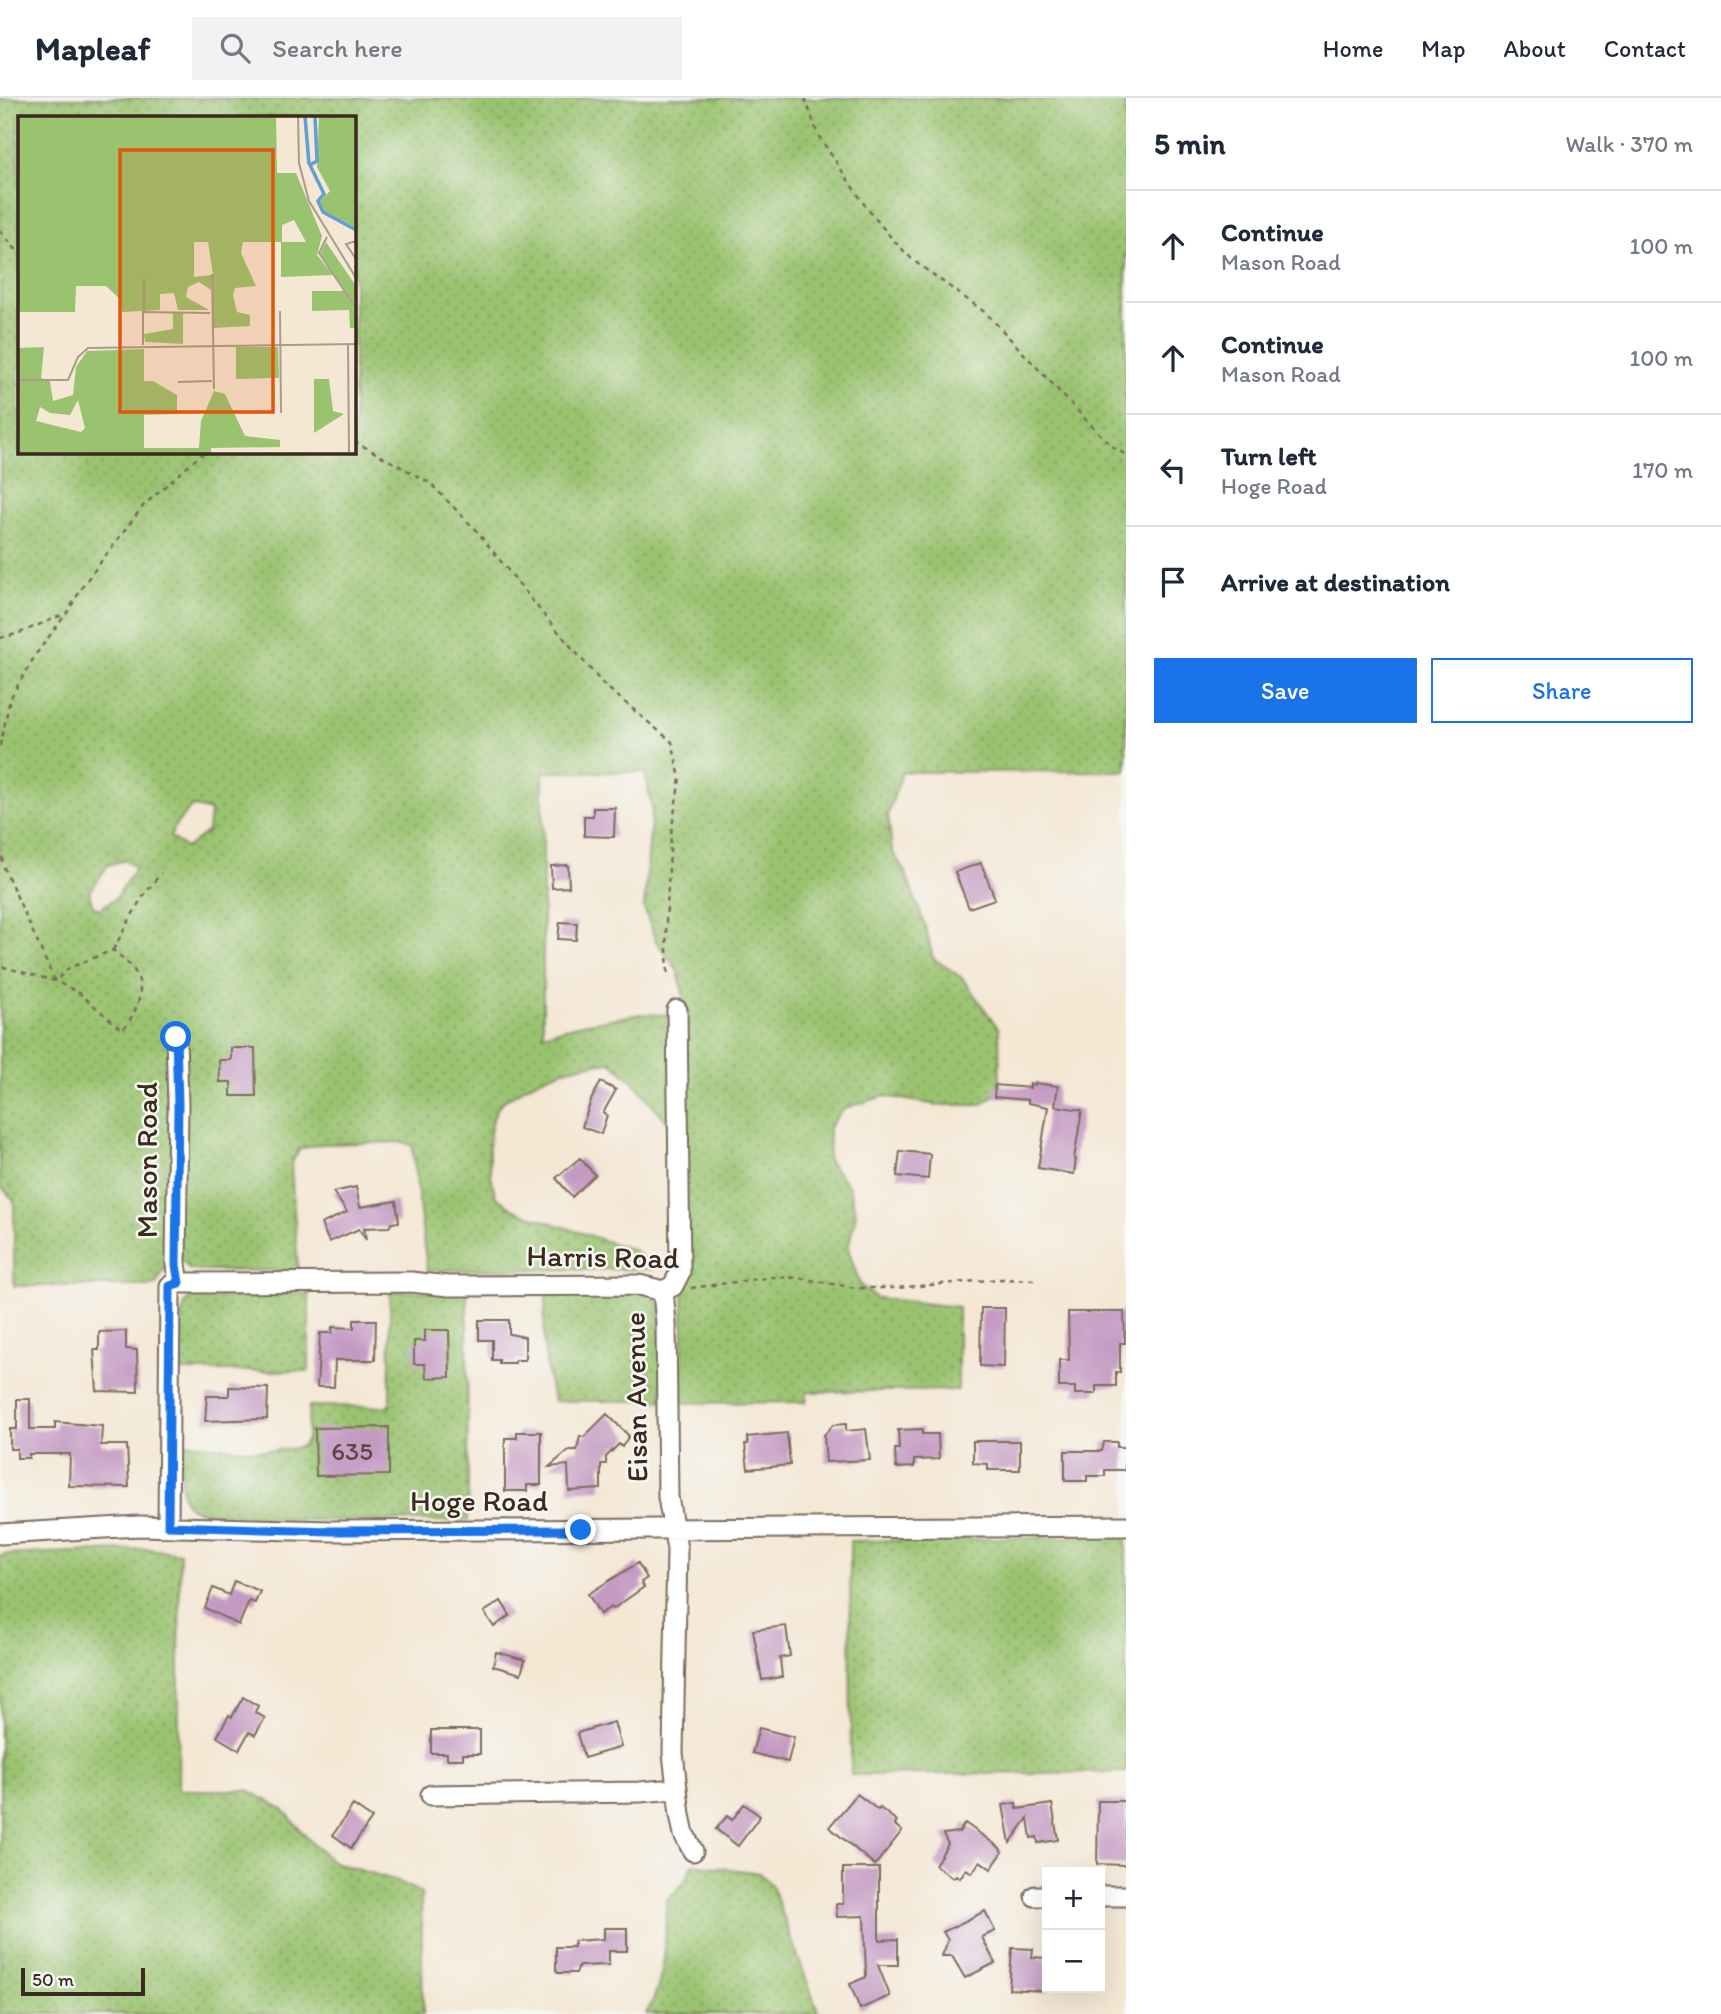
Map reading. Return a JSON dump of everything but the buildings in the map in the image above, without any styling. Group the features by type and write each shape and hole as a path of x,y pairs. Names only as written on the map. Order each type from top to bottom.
{"street":[{"name":"Eisan Avenue","path":"677,1010 680,1272 673,1286 663,1291 666,1323 668,1497 677,1549 673,1753 675,1789 684,1834 693,1851"},
{"name":"Mason Road","path":"168,1526 176,1265 176,1037"},
{"name":"Harris Road","path":"175,1285 411,1282 449,1286 639,1284 663,1291"},
{"name":"Hoge Road","path":"0,1534 168,1526 331,1531 1126,1526"},
{"path":"430,1794 640,1792 675,1789"},
{"path":"1105,1896 1126,1896"}],"path":[{"path":"805,98 817,135 866,207 894,241 914,261 986,313 1024,350 1087,421 1126,455"},
{"path":"0,231 18,252"},
{"path":"355,442 430,483 475,529 603,684 673,742 680,778 671,834 666,923 668,978"},
{"path":"0,746 10,699 36,654 67,613 84,584 144,505 204,453"},
{"path":"0,638 17,634 67,613"},
{"path":"0,847 4,867 55,981"},
{"path":"55,981 69,968 113,950 141,899 161,873"},
{"path":"0,966 55,981 78,992 122,1030 131,1020 139,1003 140,982 134,970 113,950"},
{"name":"Harris Road","path":"663,1291 773,1277 799,1278 856,1288 895,1288 1001,1279 1034,1280"}],"green space":[{"path":"0,98 1126,98 1126,771 902,772 888,814 892,851 906,874 925,926 933,958 962,978 999,1029 1000,1091 981,1105 937,1105 884,1096 845,1108 829,1127 828,1160 849,1187 856,1214 848,1248 860,1285 876,1298 958,1307 958,1390 807,1392 806,1402 682,1403 687,1010 678,971 656,941 644,908 652,808 645,772 543,772 543,1034 641,1014 670,1015 671,1126 632,1080 611,1062 598,1063 549,1075 503,1101 494,1117 489,1152 496,1197 519,1212 635,1251 654,1269 427,1270 412,1145 403,1142 321,1144 300,1149 291,1164 298,1270 200,1271 189,1269 184,1262 169,1261 155,1286 14,1286 14,1200 0,1186","holes":["192,806 210,811 208,831 186,848 170,837 176,824","125,860 135,868 116,898 99,909 93,906 89,893 108,865"]},
{"path":"467,1291 468,1521 303,1520 207,1512 195,1510 188,1505 181,1482 182,1443 258,1450 288,1449 303,1446 307,1439 309,1406 390,1407 390,1292"},
{"path":"547,1291 652,1293 660,1304 662,1401 554,1401 544,1346"},
{"path":"309,1293 309,1371 182,1371 182,1314 190,1298 203,1294"},
{"path":"1126,1536 1126,1772 851,1775 850,1541"},
{"path":"149,1549 180,1553 178,1790 248,1790 283,1809 308,1839 333,1862 397,1881 421,1893 423,2014 0,2014 0,1555"},
{"path":"693,1864 760,1873 772,1886 819,2014 646,2014 662,1973 666,1901 684,1883"}],"route":[{"path":"176,1037 176,1265 179,1283 170,1286 168,1526 292,1531 581,1530"}]}
